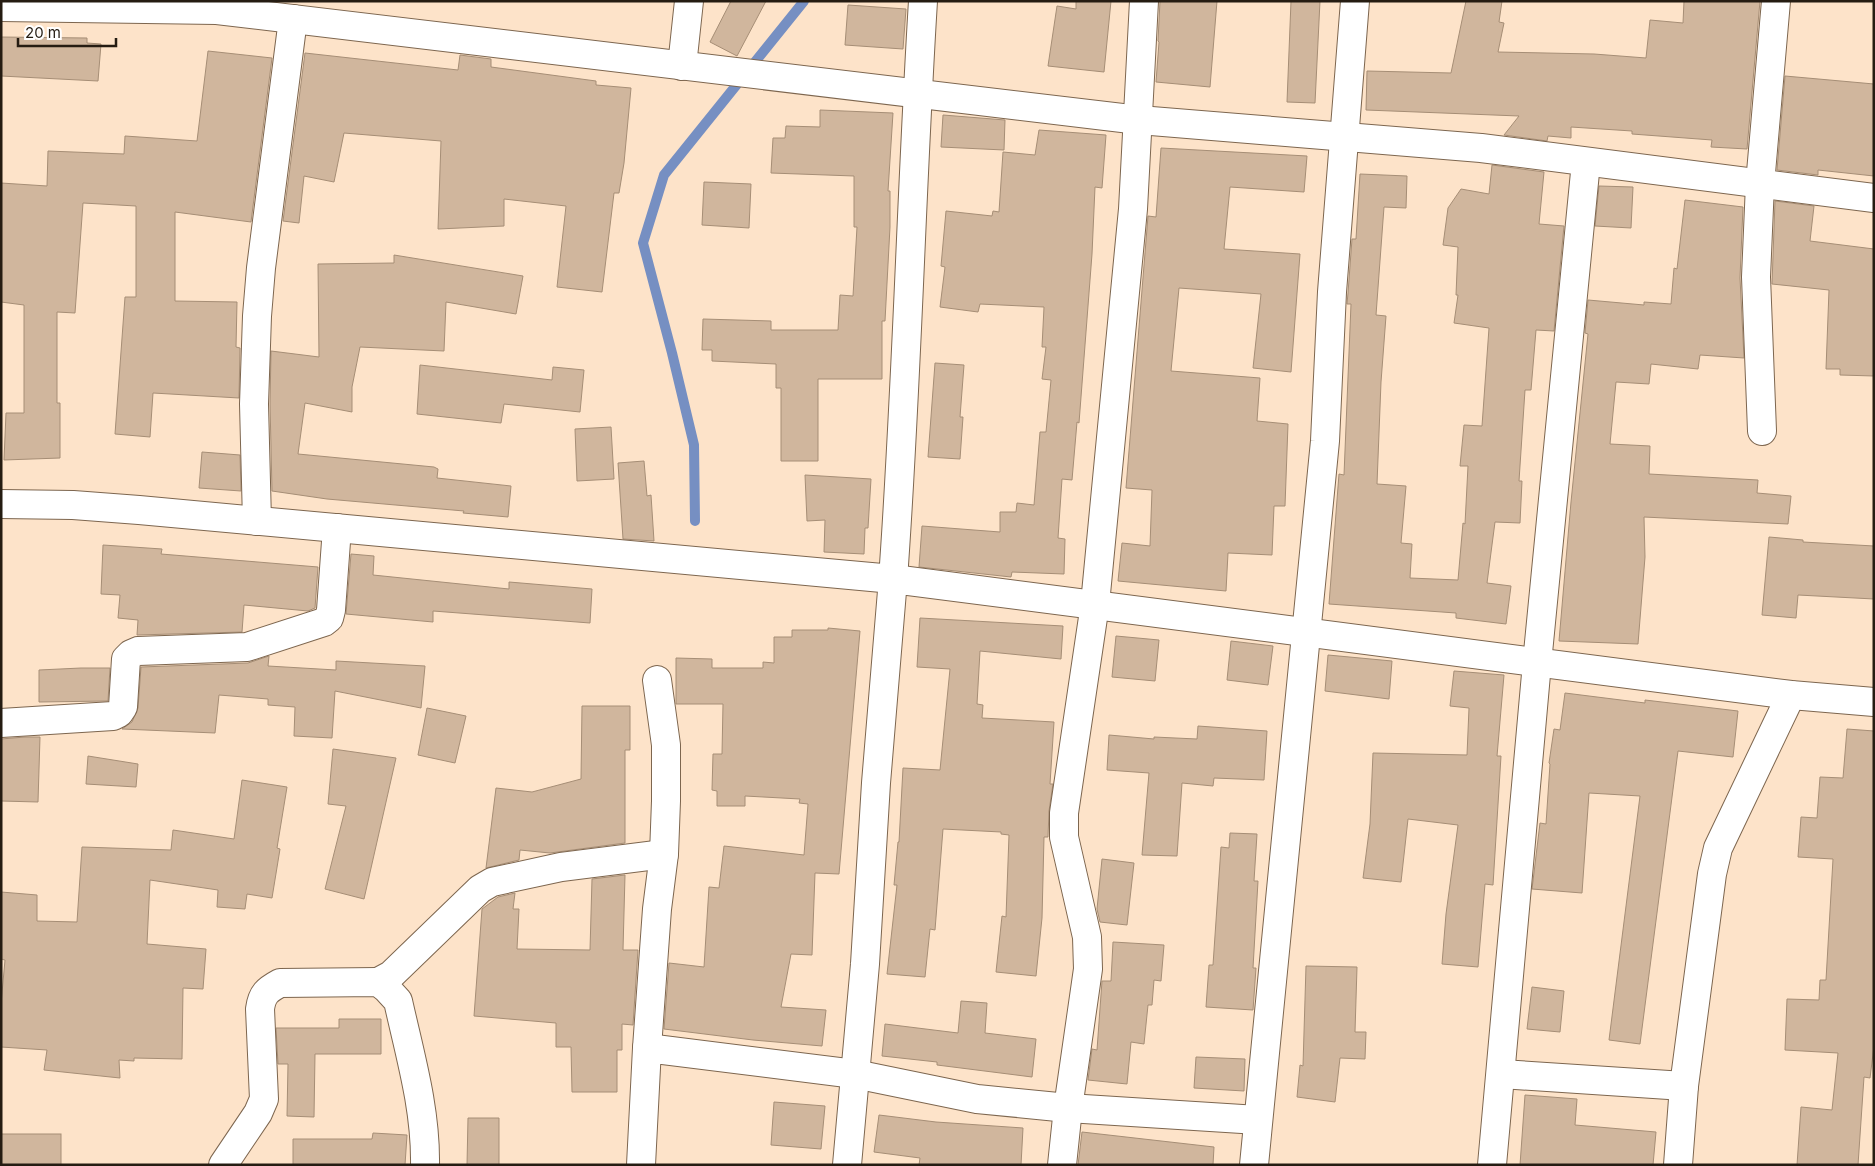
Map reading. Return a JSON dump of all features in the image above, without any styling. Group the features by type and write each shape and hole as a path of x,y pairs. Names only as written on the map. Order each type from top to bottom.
{"street":[{"path":"682,66 689,1"},
{"path":"847,1165 865,964 876,783 902,450 917,93 923,1"},
{"path":"1062,1165 1068,1108 1088,969 1087,937 1064,837 1064,813 1095,604 1132,218 1139,120 1144,1"},
{"path":"1254,1165 1325,441 1332,292 1355,1"},
{"path":"1762,431 1756,277 1760,184 1776,1"},
{"path":"1,7 218,6 293,19 1139,120 1481,148 1874,198"},
{"path":"257,521 254,404 257,316 261,268 293,19"},
{"path":"1492,1165 1537,662 1586,162"},
{"path":"1,504 72,504 893,580 1095,604 1791,695 1874,702"},
{"path":"1,722 113,716 120,713 123,707 126,659 131,654 138,651 248,647 324,622 329,618 331,610 337,528"},
{"path":"642,1165 647,1048 657,909 664,854 666,745 657,680"},
{"path":"1678,1165 1684,1086 1712,874 1718,848 1791,695"},
{"path":"223,1165 258,1113 264,1099 260,1009 262,998 267,990 280,983 378,982 391,975 480,889 492,882 561,867 664,854"},
{"path":"378,982 398,1000 426,1136 426,1165"},
{"path":"647,1048 855,1074 977,1099 1068,1108 1258,1120"},
{"path":"1501,1074 1684,1086"}],"building":[{"path":"731,1 766,1 737,56 710,42"},
{"path":"1076,1 1111,1 1104,72 1048,66 1057,6 1076,9"},
{"path":"1160,1 1217,1 1210,87 1156,82"},
{"path":"1291,1 1320,1 1315,103 1287,102"},
{"path":"1466,1 1502,1 1499,22 1504,23 1498,52 1594,54 1646,58 1650,20 1683,23 1684,1 1760,1 1747,149 1711,147 1712,140 1632,134 1632,131 1571,127 1571,138 1548,136 1547,141 1504,135 1519,116 1366,110 1367,71 1451,73"},
{"path":"848,5 906,9 903,49 845,45"},
{"path":"1,37 87,38 87,43 101,44 98,81 1,76"},
{"path":"208,51 272,58 251,222 175,212 175,301 237,302 236,347 240,348 239,398 153,393 150,437 115,434 125,297 136,297 136,206 83,203 75,313 57,312 57,403 60,403 60,458 4,460 6,413 24,413 24,305 1,302 1,183 47,186 48,151 124,154 125,136 197,141"},
{"path":"305,53 458,70 460,55 491,59 491,67 596,81 596,85 631,88 624,163 619,193 614,193 602,292 557,287 566,206 504,199 504,226 438,229 441,141 344,133 334,182 304,176 299,223 283,221"},
{"path":"1785,76 1874,84 1874,176 1818,170 1818,175 1777,170"},
{"path":"820,110 893,113 888,191 890,191 890,227 885,321 882,321 882,379 818,379 818,461 781,461 781,388 776,388 776,364 712,361 712,350 702,350 703,319 771,321 771,330 838,330 840,295 853,296 857,227 854,227 854,176 771,173 773,138 785,138 786,126 820,127"},
{"path":"943,115 1005,120 1004,150 941,147"},
{"path":"1039,130 1106,135 1102,188 1095,187 1092,254 1079,423 1077,422 1072,480 1062,479 1058,538 1065,539 1064,574 1012,572 1011,577 919,567 922,526 1000,532 1000,512 1016,512 1017,503 1034,505 1040,432 1046,432 1051,380 1042,379 1046,347 1042,347 1044,307 980,304 978,312 940,307 945,267 941,266 946,211 992,216 993,211 999,212 1003,152 1035,155"},
{"path":"1161,148 1307,156 1304,192 1230,187 1224,249 1300,254 1291,372 1253,368 1261,294 1179,288 1171,371 1260,378 1257,421 1288,424 1285,506 1274,506 1272,555 1228,553 1226,591 1118,581 1122,543 1150,546 1152,490 1126,488 1148,216 1156,217"},
{"path":"1492,165 1544,172 1539,224 1564,226 1554,331 1536,330 1531,390 1525,390 1519,481 1522,481 1520,523 1495,522 1487,583 1511,586 1506,624 1456,618 1456,613 1329,604 1339,474 1344,475 1351,304 1347,304 1352,239 1356,239 1360,174 1407,176 1406,208 1384,207 1376,315 1386,316 1377,484 1406,486 1401,543 1412,544 1410,578 1458,580 1463,523 1465,524 1468,466 1460,466 1464,425 1482,426 1489,328 1454,323 1458,295 1456,295 1458,247 1443,245 1448,208 1461,189 1489,194"},
{"path":"704,182 751,184 749,228 702,225"},
{"path":"1599,186 1633,187 1631,228 1595,226"},
{"path":"1685,200 1743,207 1740,278 1744,358 1700,355 1698,369 1651,364 1649,384 1616,382 1610,444 1650,446 1649,474 1758,480 1757,493 1791,496 1788,524 1644,517 1645,557 1638,644 1559,641 1588,334 1585,333 1588,300 1644,305 1644,302 1671,304 1674,268 1677,269"},
{"path":"1775,201 1814,206 1810,241 1874,249 1874,376 1840,375 1840,369 1826,369 1829,290 1772,284"},
{"path":"394,255 523,276 516,314 446,302 444,351 360,347 352,387 352,412 305,403 298,454 434,467 438,469 437,478 511,486 508,517 463,513 464,511 327,499 272,491 271,351 319,357 318,264 394,263"},
{"path":"935,363 964,365 960,417 963,417 960,459 928,457"},
{"path":"420,365 552,380 553,367 584,370 580,412 504,404 501,423 417,414"},
{"path":"611,427 614,479 577,481 575,429"},
{"path":"202,452 240,455 241,491 199,488"},
{"path":"644,461 647,496 651,495 654,541 623,539 618,463"},
{"path":"805,475 871,479 868,528 865,528 864,554 824,552 825,520 807,521"},
{"path":"1769,537 1803,540 1803,542 1874,546 1874,599 1798,595 1796,618 1762,615"},
{"path":"103,545 162,549 161,554 318,567 315,608 308,611 244,605 242,632 137,635 138,620 118,618 120,595 101,594"},
{"path":"351,554 374,556 373,575 509,589 509,582 592,589 590,623 433,611 433,622 346,614"},
{"path":"920,618 1063,626 1061,659 980,651 977,704 983,705 982,718 1054,722 1050,784 1053,784 1048,837 1044,837 1042,918 1036,976 996,972 1002,916 1006,917 1009,835 1001,834 1001,832 943,829 935,930 930,929 925,977 887,974 897,885 894,885 899,842 903,768 940,770 950,669 917,667"},
{"path":"828,628 860,631 839,874 815,873 812,955 791,954 781,1007 826,1010 822,1046 664,1029 669,963 704,967 709,887 719,888 724,846 804,855 808,804 799,803 800,799 745,796 745,806 717,806 717,791 712,790 713,754 722,754 723,704 676,704 676,658 712,659 712,668 763,668 763,662 774,663 774,637 792,637 792,630 828,630"},
{"path":"1116,636 1159,640 1155,681 1112,677"},
{"path":"1231,641 1273,646 1268,685 1227,680"},
{"path":"1328,655 1392,661 1389,699 1325,691"},
{"path":"269,656 268,666 336,670 336,661 425,666 421,708 335,691 332,738 294,736 295,707 268,705 268,699 219,695 215,733 122,729 132,722 138,708 141,667 248,663"},
{"path":"110,668 108,701 39,702 39,670"},
{"path":"1454,671 1504,675 1497,756 1501,756 1493,885 1485,884 1478,967 1442,964 1446,914 1458,825 1408,819 1401,882 1363,878 1370,824 1373,753 1467,755 1469,708 1450,706"},
{"path":"1565,693 1645,703 1645,700 1738,711 1733,757 1678,751 1640,1044 1609,1040 1640,796 1589,793 1582,893 1532,889 1540,823 1546,824 1549,763 1554,729 1560,730"},
{"path":"582,706 630,706 630,750 625,750 625,843 550,853 520,850 519,860 486,868 496,788 532,792 581,779"},
{"path":"427,708 466,716 455,763 418,755"},
{"path":"1198,726 1267,731 1264,780 1214,778 1213,786 1182,783 1177,856 1142,855 1149,773 1107,770 1109,735 1154,739 1154,737 1197,739"},
{"path":"1847,729 1874,731 1874,1046 1870,1078 1864,1077 1858,1165 1797,1165 1801,1107 1832,1110 1838,1053 1785,1050 1787,999 1819,1000 1820,980 1826,980 1833,859 1798,857 1801,817 1817,818 1820,777 1843,778"},
{"path":"40,737 38,802 1,801 1,739"},
{"path":"333,749 396,758 364,899 325,889 346,806 328,804"},
{"path":"88,756 138,764 136,787 86,784"},
{"path":"242,780 287,787 277,848 280,849 272,898 247,894 245,909 217,907 218,890 150,880 147,944 206,949 203,989 183,988 182,1059 134,1058 134,1061 119,1060 120,1078 44,1070 47,1050 1,1047 1,1004 5,960 1,959 1,892 37,895 37,921 77,922 82,847 171,850 173,830 234,839"},
{"path":"1230,833 1257,834 1254,881 1258,881 1253,968 1256,968 1253,1010 1206,1007 1209,965 1213,965 1221,847 1229,848"},
{"path":"1102,859 1134,863 1127,925 1100,922 1097,909"},
{"path":"625,875 623,950 638,950 633,1025 622,1024 622,1050 617,1050 617,1092 572,1092 571,1047 556,1047 556,1023 474,1016 482,909 498,897 515,893 513,909 519,909 517,949 590,950 592,879"},
{"path":"1113,942 1164,945 1161,981 1154,980 1152,1005 1148,1005 1144,1044 1131,1042 1127,1084 1088,1080 1092,1049 1097,1050 1102,981 1111,981"},
{"path":"1306,966 1357,967 1355,1032 1366,1032 1365,1059 1340,1058 1335,1102 1297,1097 1300,1065 1303,1066"},
{"path":"1532,987 1564,991 1560,1032 1527,1029"},
{"path":"961,1001 987,1003 985,1033 1036,1039 1032,1077 937,1065 937,1062 882,1056 885,1024 958,1033"},
{"path":"339,1019 381,1019 381,1054 315,1054 314,1117 287,1116 288,1064 278,1064 276,1028 339,1028"},
{"path":"1196,1057 1245,1059 1244,1091 1194,1088"},
{"path":"1525,1095 1577,1099 1575,1125 1656,1132 1653,1165 1520,1165"},
{"path":"774,1102 825,1106 821,1149 771,1145"},
{"path":"879,1115 936,1122 1023,1128 1021,1165 919,1165 920,1158 874,1152"},
{"path":"468,1118 499,1118 499,1165 467,1165"},
{"path":"1082,1132 1214,1147 1213,1165 1078,1165"},
{"path":"373,1133 407,1135 405,1165 293,1165 293,1139 372,1139"},
{"path":"1,1134 61,1134 61,1165 1,1165"}],"waterway":[{"path":"695,521 694,445 643,243 664,175 804,1"}]}
